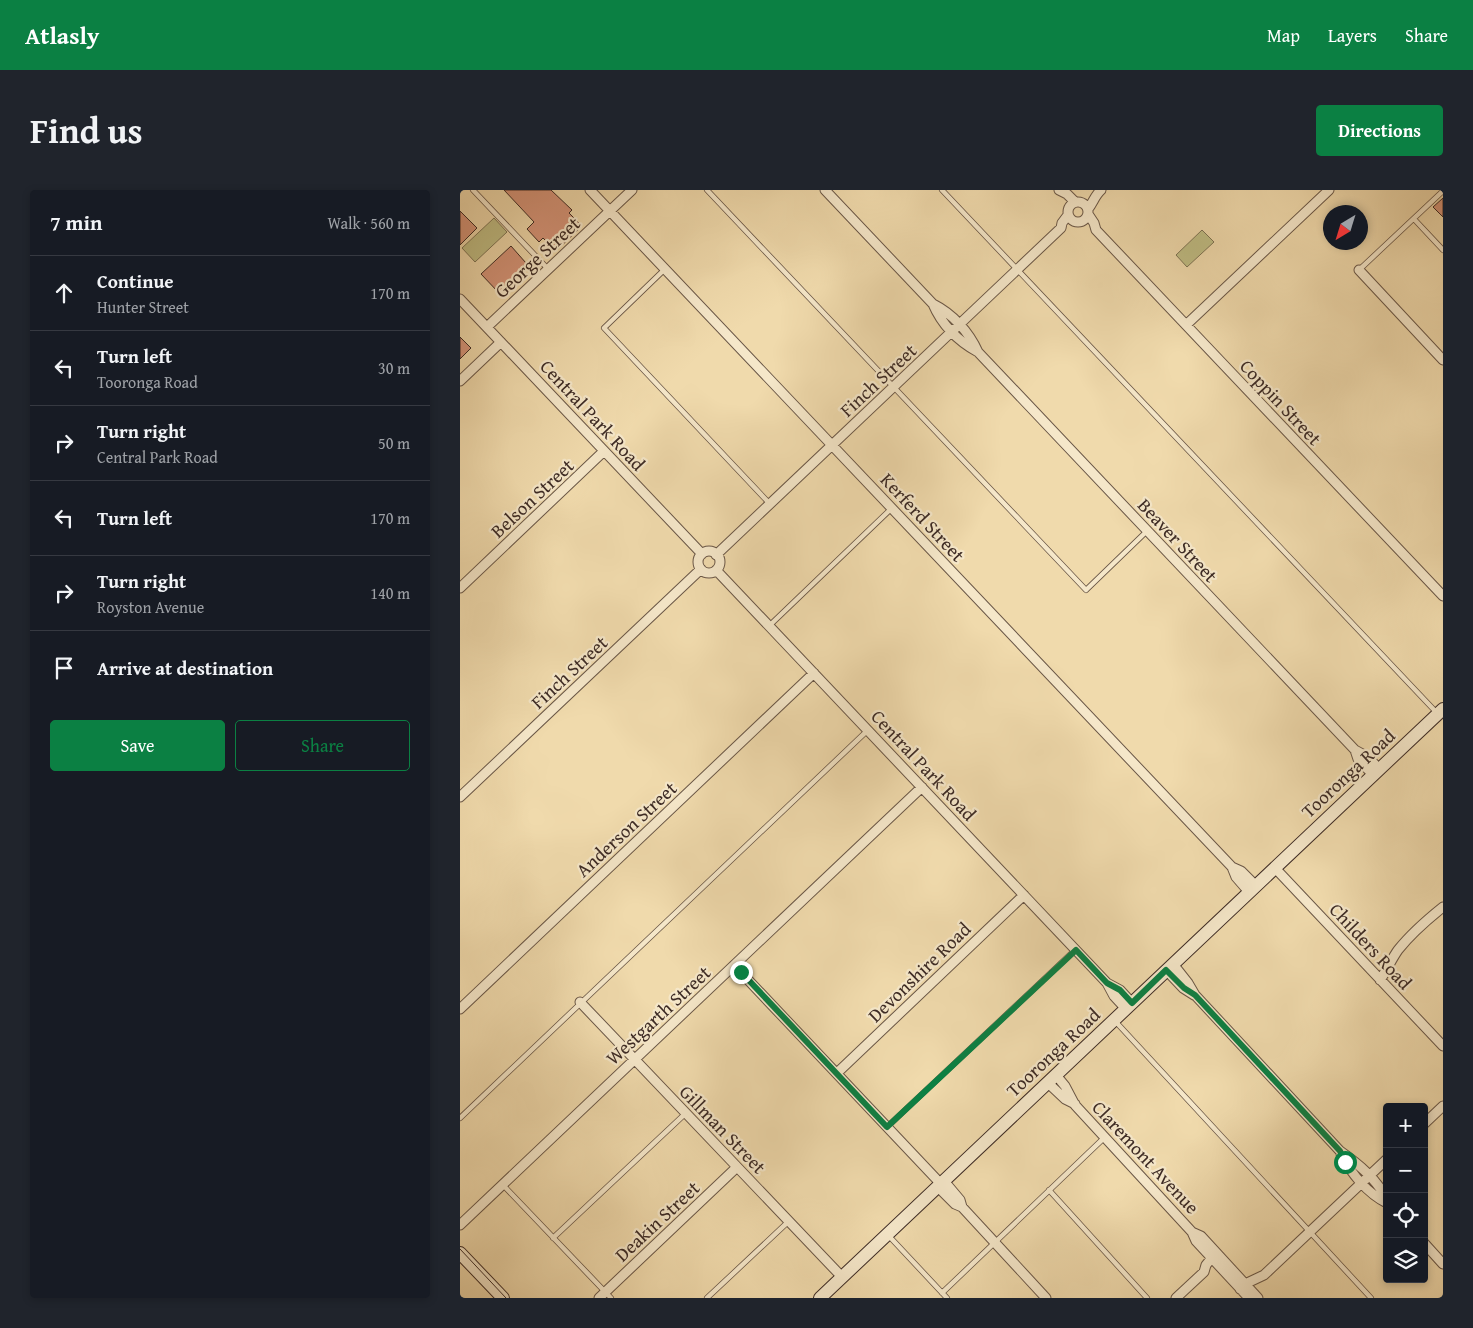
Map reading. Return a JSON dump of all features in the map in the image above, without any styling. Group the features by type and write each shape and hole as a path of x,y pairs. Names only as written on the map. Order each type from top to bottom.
{"main road":[{"name":"Tooronga Road","path":"820,1298 1440,712"},
{"path":"460,1253 503,1298"}],"street":[{"name":"Kerferd Street","path":"590,190 1232,867 1241,871 1252,889"},
{"name":"George Street","path":"487,327 632,190"},
{"name":"Beaver Street","path":"825,190 933,304 939,317 952,332 966,345 978,352 1355,750 1368,757 1376,772"},
{"path":"1186,325 1329,190"},
{"path":"1059,191 1067,194 1083,207 1085,219 1073,217 1059,191"},
{"path":"1073,217 1071,204 1083,207 1094,202 1099,192"},
{"name":"Coppin Street","path":"1083,207 1094,223 1096,230 1443,596"},
{"name":"Finch Street","path":"716,555 1061,228 1062,223 1073,217"},
{"name":"Coppin Street","path":"1073,217 1089,228 1096,230"},
{"path":"1359,270 1443,360"},
{"name":"Central Park Road","path":"460,299 702,554"},
{"name":"Beaver Street","path":"933,304 945,310 973,341 978,352"},
{"path":"460,381 501,342"},
{"name":"Belson Street","path":"460,588 604,452"},
{"path":"709,552 716,555 720,562 716,570 709,573 701,569 698,562 702,554 709,552"},
{"name":"Finch Street","path":"460,797 701,569"},
{"name":"Central Park Road","path":"716,570 1107,983 1120,990 1129,1006"},
{"name":"Anderson Street","path":"460,1009 814,674"},
{"name":"Westgarth Street","path":"460,1225 922,787"},
{"name":"Childers Road","path":"1275,868 1443,1046"},
{"name":"Devonshire Road","path":"836,1073 1024,895"},
{"path":"1380,980 1390,961 1403,944 1443,907"},
{"path":"1371,971 1390,961"},
{"path":"734,965 941,1184 960,1200 962,1207 1046,1298"},
{"path":"1169,967 1188,983 1195,995 1340,1151 1369,1176 1383,1193"},
{"name":"Gillman Street","path":"580,1002 842,1277"},
{"name":"Claremont Avenue","path":"1052,1079 1065,1086 1075,1105 1192,1232 1196,1241 1214,1255 1252,1297"},
{"path":"1428,1120 1443,1106"},
{"path":"1340,1151 1345,1162 1362,1182 1383,1200"},
{"path":"1242,1286 1264,1275 1383,1163"},
{"name":"Deakin Street","path":"605,1296 737,1167"},
{"path":"1428,1247 1443,1264"},
{"path":"1204,1272 1206,1265 1214,1255"},
{"path":"1176,1298 1204,1272 1222,1264"},
{"path":"1252,1297 1264,1275"}],"lane":[{"path":"473,190 548,269"},
{"path":"707,190 1086,590 1147,531"},
{"path":"942,190 1440,712"},
{"path":"1359,270 1443,191"},
{"path":"1414,218 1443,250"},
{"path":"665,269 604,328 770,504"},
{"path":"769,626 892,508"},
{"path":"460,1118 868,730"},
{"path":"887,1127 1076,950"},
{"path":"1114,1020 1371,1298"},
{"path":"553,1238 686,1113"},
{"path":"942,1292 1105,1137"},
{"path":"502,1185 605,1296"},
{"path":"1049,1190 1147,1298"},
{"path":"706,1298 789,1221"},
{"path":"887,1234 947,1298"}],"shaded area":[{"path":"494,218 507,232 475,262 462,248"},
{"path":"1202,230 1214,242 1187,267 1176,255"}],"building":[{"path":"504,190 551,190 572,210 569,213 582,226 556,251 543,238 539,242 527,229 534,222"},
{"path":"1443,198 1443,217 1433,207"},
{"path":"460,211 477,228 460,245"},
{"path":"511,246 526,263 520,269 522,271 499,293 481,274"},
{"path":"460,337 471,348 460,359"}],"tram line":[{"path":"460,1249 506,1298"}],"route":[{"path":"741,972 887,1127 1076,950 1107,983 1120,990 1132,1003 1166,970 1184,988 1195,995 1340,1151 1345,1162"}]}
